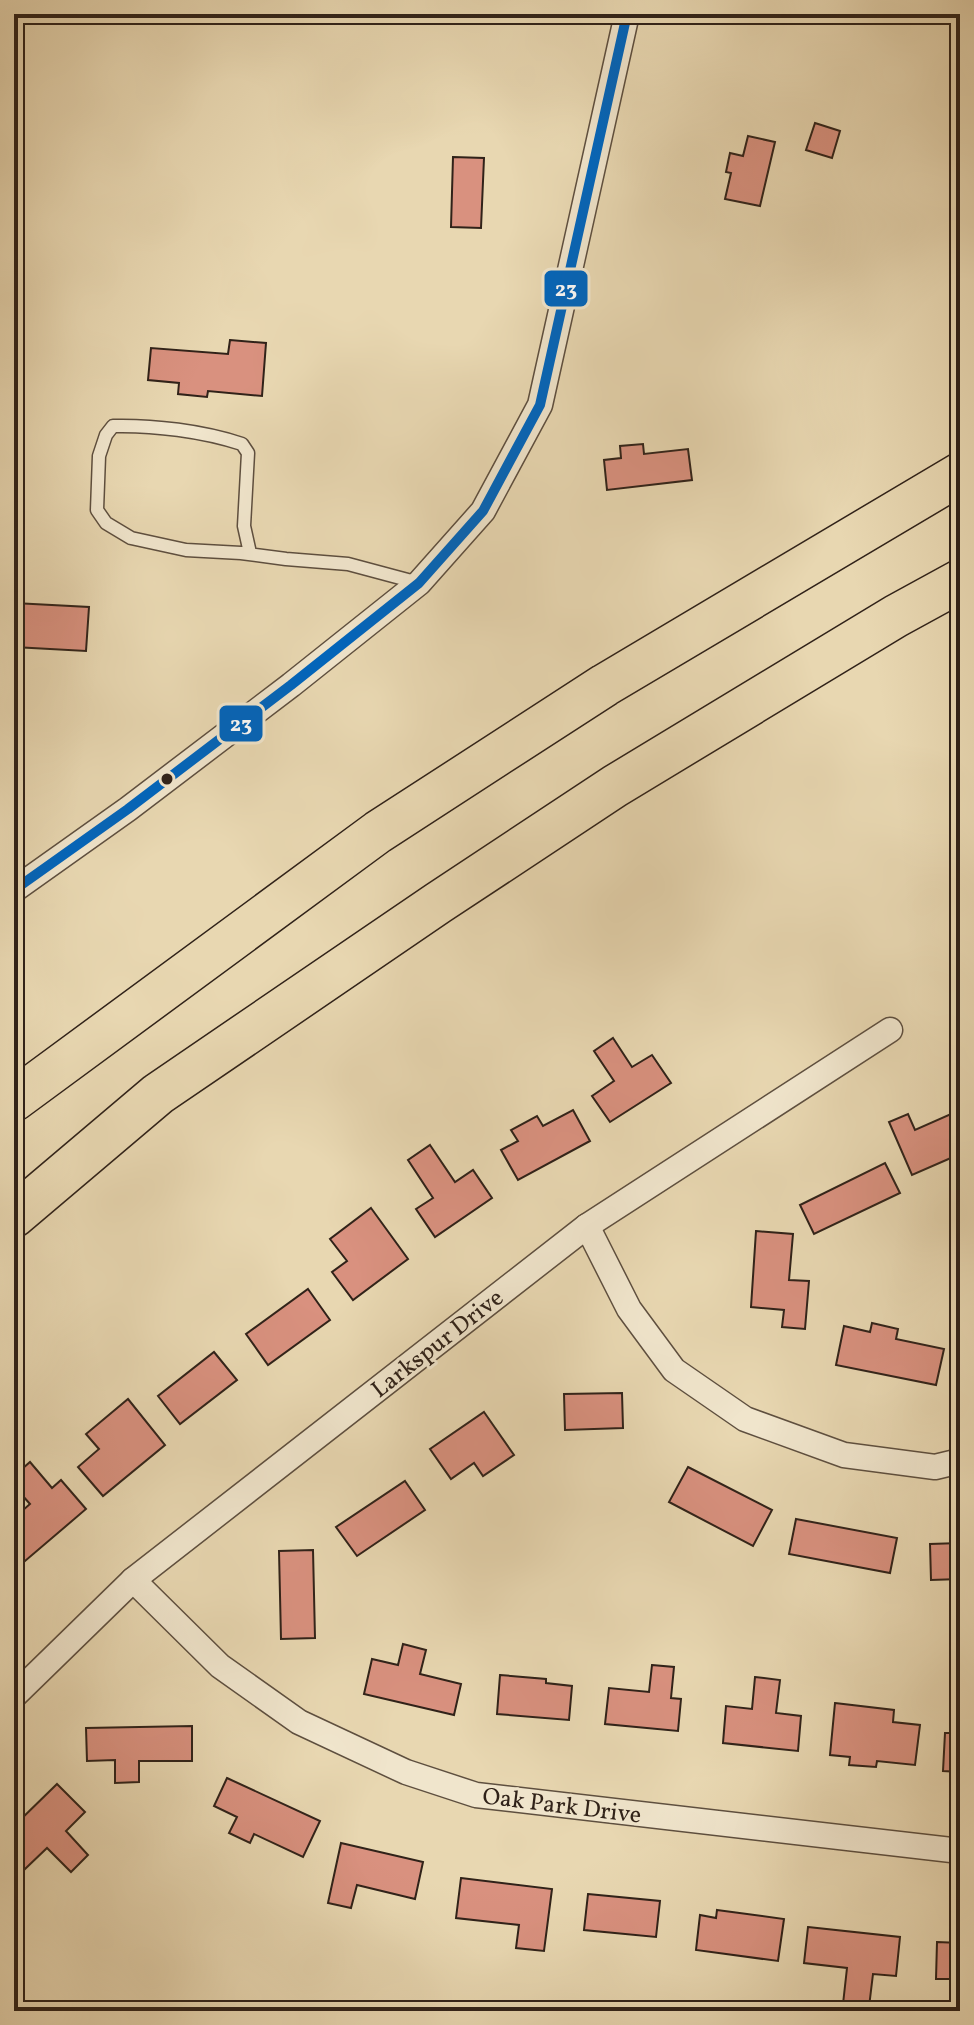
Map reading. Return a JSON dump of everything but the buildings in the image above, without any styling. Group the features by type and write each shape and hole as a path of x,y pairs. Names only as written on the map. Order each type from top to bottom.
{"highway":[{"path":"14,1100 378,832 605,685 960,474"},
{"path":"14,1216 158,1094 438,903 615,786 896,616 960,581"}],"street":[{"path":"14,890 141,800 419,583 483,511 540,405 627,14"},
{"name":"Larkspur Drive","path":"14,1696 133,1580 587,1226 890,1030"},
{"path":"587,1226 629,1309 674,1370 745,1419 844,1455 935,1467 960,1461"},
{"name":"Oak Park Drive","path":"133,1580 220,1666 299,1722 406,1772 476,1795 960,1851"}],"lane":[{"path":"250,553 244,526 248,453 242,444 202,435 113,426 106,435 99,456 97,510 106,523 131,538 186,550 250,553 348,564 419,583"}],"transit line":[{"name":"23","path":"14,890 128,809 419,583 483,511 540,405 627,14"}]}
